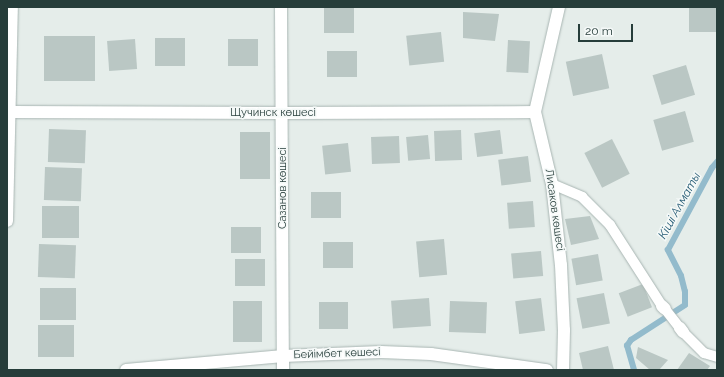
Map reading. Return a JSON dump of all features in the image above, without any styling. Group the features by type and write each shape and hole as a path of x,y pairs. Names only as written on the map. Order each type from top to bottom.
{"street":[{"path":"7,221 11,112 12,7"},
{"name":"Сазанов көшесі","path":"281,7 283,370"},
{"name":"Лисаков көшесі","path":"559,7 534,112 552,184 561,265 564,330 563,370"},
{"name":"Щучинск көшесі","path":"11,112 282,114 534,112"},
{"name":"Бейімбет көшесі","path":"126,370 283,356 381,352 431,354 547,370"}],"lane":[{"path":"552,184 582,198 610,225 681,330 704,352 717,357"}],"building":[{"path":"324,7 354,7 354,33 324,33"},
{"path":"689,7 717,7 717,32 689,32"},
{"path":"463,12 499,14 495,41 463,38"},
{"path":"441,32 444,62 409,65 406,36"},
{"path":"44,36 95,36 95,81 44,81"},
{"path":"155,38 185,38 185,66 155,66"},
{"path":"135,39 137,69 109,71 107,41"},
{"path":"228,39 258,39 258,66 228,66"},
{"path":"508,40 530,41 528,73 506,72"},
{"path":"327,51 357,51 357,77 327,77"},
{"path":"602,54 609,88 573,96 566,62"},
{"path":"686,65 695,95 662,105 653,75"},
{"path":"685,111 694,142 662,151 653,120"},
{"path":"49,129 86,130 85,163 48,162"},
{"path":"461,130 462,160 435,161 434,131"},
{"path":"500,130 503,154 477,157 474,133"},
{"path":"240,132 270,132 270,179 240,179"},
{"path":"428,135 430,159 408,161 406,137"},
{"path":"399,136 400,163 372,164 371,137"},
{"path":"612,139 630,174 602,188 584,153"},
{"path":"348,143 351,172 325,175 322,146"},
{"path":"528,156 531,182 501,185 498,160"},
{"path":"45,167 82,168 81,201 44,200"},
{"path":"311,192 341,192 341,218 311,218"},
{"path":"533,201 535,227 509,229 507,203"},
{"path":"42,206 79,206 79,238 42,238"},
{"path":"590,216 599,239 571,245 565,219"},
{"path":"231,227 261,227 261,253 231,253"},
{"path":"444,239 447,275 419,277 416,241"},
{"path":"323,242 353,242 353,268 323,268"},
{"path":"39,244 76,245 75,278 38,277"},
{"path":"541,251 543,276 513,279 511,254"},
{"path":"598,254 603,281 576,285 571,259"},
{"path":"235,259 265,259 265,286 235,286"},
{"path":"643,284 652,307 628,317 619,293"},
{"path":"40,288 76,288 76,320 40,320"},
{"path":"604,293 610,323 582,329 577,298"},
{"path":"429,298 431,326 393,329 391,301"},
{"path":"541,298 545,331 519,334 515,301"},
{"path":"233,301 262,301 262,342 233,342"},
{"path":"450,301 487,302 486,333 449,332"},
{"path":"319,302 348,302 348,329 319,329"},
{"path":"38,325 74,325 74,357 38,357"},
{"path":"608,346 614,370 583,370 579,353"},
{"path":"638,347 668,360 659,370 650,370 636,358"},
{"path":"689,353 710,366 707,370 677,370"}],"waterway":[{"name":"Кіші Алматы","path":"634,370 627,346 631,340 685,305 685,292 681,276 668,250 712,168 717,162"}]}
